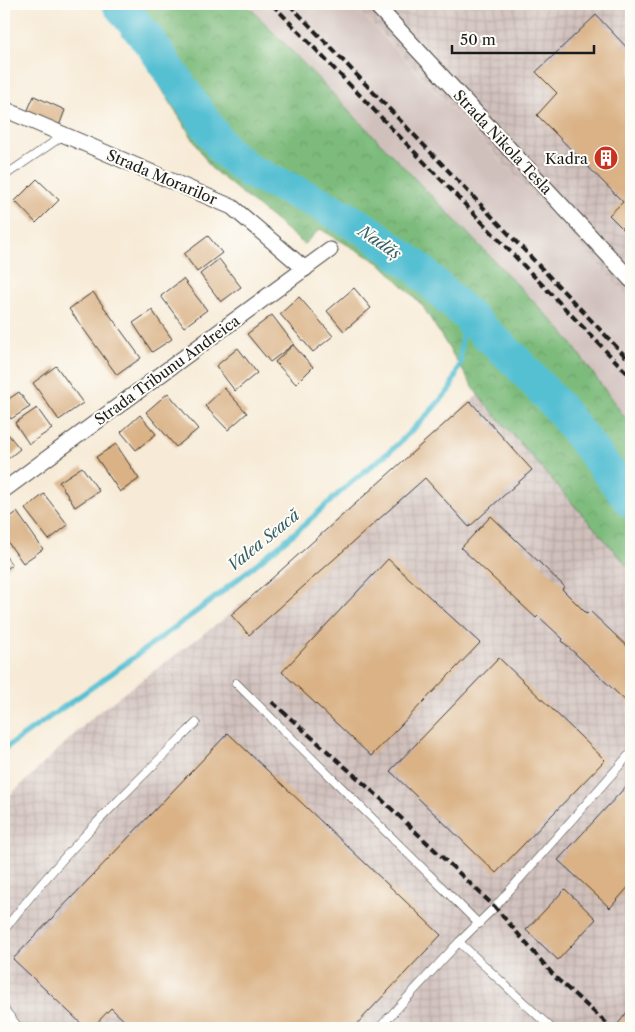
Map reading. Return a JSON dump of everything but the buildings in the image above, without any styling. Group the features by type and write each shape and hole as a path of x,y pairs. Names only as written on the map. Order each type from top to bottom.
{"street":[{"name":"Strada Nikola Tesla","path":"375,4 631,280"},
{"name":"Strada Morarilor","path":"4,109 232,207 305,269"},
{"name":"Strada Tribunu Andreica","path":"4,490 330,250"}],"lane":[{"path":"4,176 64,135"},
{"path":"236,683 479,924"},
{"path":"4,930 34,891 106,812 196,723"},
{"path":"378,1028 459,942 479,924 628,756"},
{"path":"459,942 551,1028"},
{"path":"4,1009 20,1028"}],"shaded area":[{"path":"246,4 353,4 631,300 631,426 563,332"},
{"path":"353,4 631,4 631,300 382,34"},
{"path":"478,395 631,570 631,1028 4,1028 4,801 96,714 225,618"}],"green space":[{"path":"101,4 246,4 563,332 631,426 631,570 478,395 422,305 381,264 320,229 304,244 211,168 119,20"}],"waterway":[{"name":"Nadăș","path":"119,4 153,46 224,150 251,172 319,203 370,232 415,266 516,361 561,410 631,501"},
{"name":"Valea Seacă","path":"4,749 212,600 303,526 348,485 395,447 429,413 450,389 460,364 462,334 450,300"}],"railway":[{"path":"272,4 631,377"},
{"path":"289,4 631,362"},
{"path":"272,702 380,798 495,907 556,978 612,1028"}],"place":[{"name":"Kadra","path":"606,158"}]}
